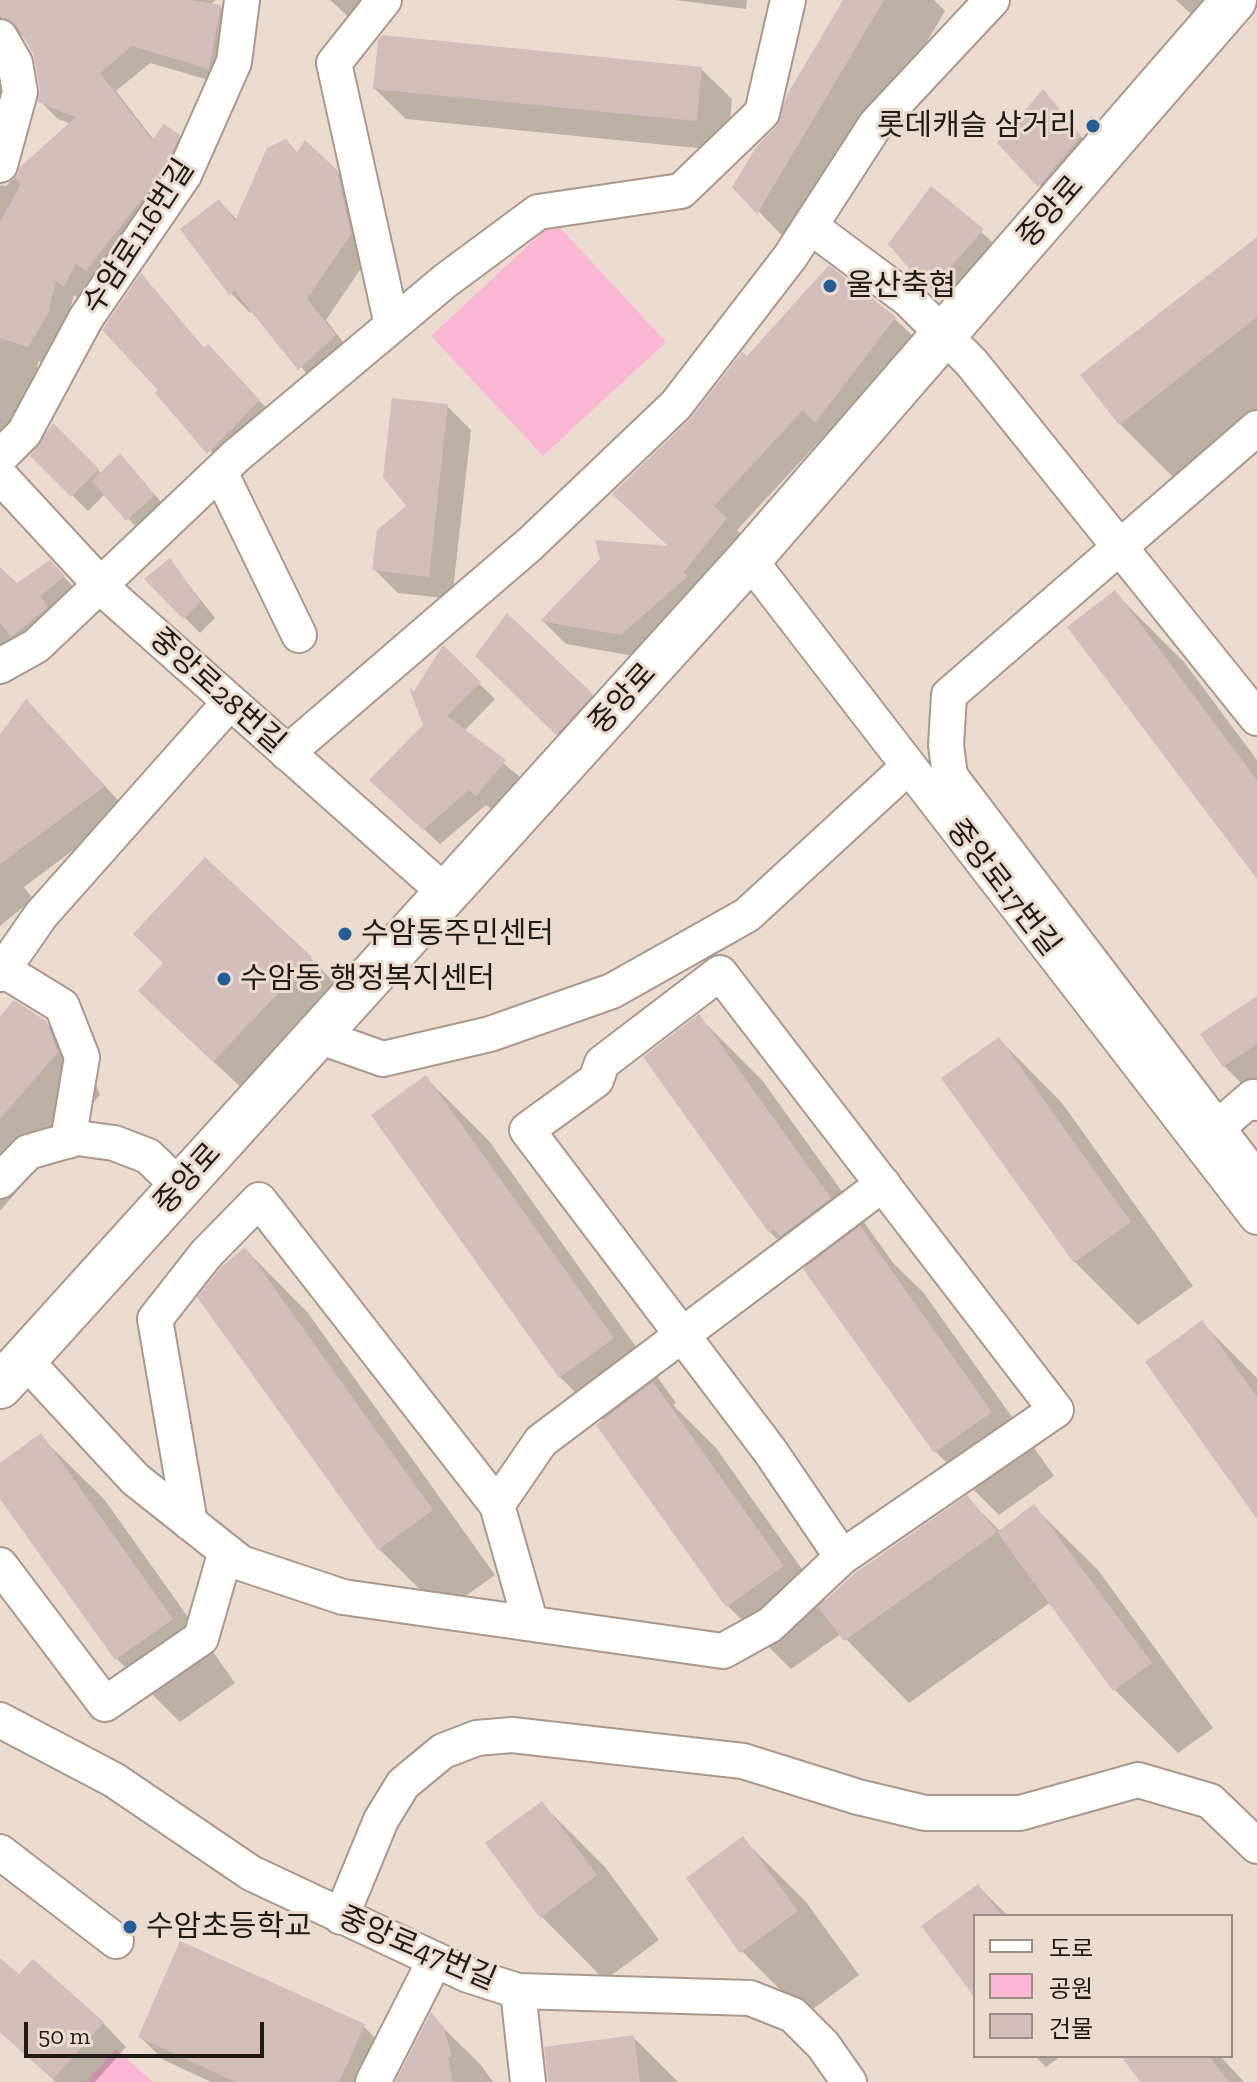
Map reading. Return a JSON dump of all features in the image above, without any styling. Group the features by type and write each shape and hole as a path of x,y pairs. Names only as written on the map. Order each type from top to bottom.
{"main road":[{"name":"중앙로","path":"12,1373 749,559 1234,0"}],"street":[{"name":"수암로116번길","path":"0,457 24,433 86,318 184,175 234,62 242,0"},
{"path":"384,0 334,63 392,325"},
{"path":"0,666 36,646 220,472 392,325 538,212 681,191 762,113 788,0"},
{"path":"287,753 530,544 676,405 790,257 876,124 992,0"},
{"path":"0,37 15,63 20,92 0,165"},
{"path":"810,226 908,299 945,334 1122,546 1257,718"},
{"path":"1257,428 949,695 946,745 950,776 1257,1180"},
{"path":"220,472 299,635"},
{"name":"중앙로28번길","path":"0,476 101,586 447,894"},
{"name":"중앙로17번길","path":"749,559 1257,1217"},
{"path":"68,1141 82,1057 62,1006 1,970 41,915 230,702"},
{"path":"318,1036 383,1059 490,1034 612,991 747,915 909,766"},
{"path":"12,1373 135,1479 241,1563 343,1597 530,1621 723,1651 770,1625 842,1557 1056,1410 720,973 602,1063 596,1080 527,1130 770,1451 842,1557"},
{"path":"1217,1128 1253,1097 1257,1103"},
{"path":"0,1181 28,1152 77,1138 114,1143 148,1156 180,1187"},
{"path":"497,1505 541,1441 883,1184"},
{"path":"190,1523 155,1319 206,1254 259,1200 497,1505 530,1621"},
{"path":"0,1565 105,1704 201,1638 226,1551"},
{"name":"중앙로47번길","path":"0,1720 114,1780 251,1873 435,1960 518,1991 750,1998 793,2015 823,2045 849,2082"},
{"path":"341,1917 381,1820 403,1784 443,1751 477,1738 512,1735 743,1761 858,1797 925,1813 1020,1813 1138,1780 1210,1801 1257,1846"},
{"path":"0,1852 116,1941"},
{"path":"373,2082 435,1960"},
{"path":"518,1991 528,2082"}],"green space":[{"path":"554,221 666,342 543,456 431,336"},
{"path":"116,2049 153,2082 86,2082"}],"building":[{"path":"0,0 189,0 221,5 209,69 132,46 100,73 152,140 164,124 180,135 166,165 149,190 86,271 76,264 63,287 56,280 48,313 28,347 0,338 0,222 21,184 15,178 20,167 76,117 38,102 40,89 33,53 17,26 0,17"},
{"path":"843,0 884,0 757,214 732,187 757,146 776,127 787,95"},
{"path":"382,35 702,67 697,121 373,89 378,40"},
{"path":"1043,89 1081,136 1038,187 997,143"},
{"path":"286,139 297,152 305,140 337,170 351,234 307,299 336,335 298,370 234,290 229,295 180,229 219,199 235,221 267,148"},
{"path":"931,186 984,229 935,285 924,285 888,244"},
{"path":"1257,237 1257,317 1119,425 1080,375"},
{"path":"829,265 896,317 815,423 803,410 714,506 727,518 683,573 688,576 621,635 540,621 600,559 595,540 668,546 612,494 690,419 742,352 747,356"},
{"path":"141,273 204,348 208,344 260,400 207,454 155,393 158,390 102,330"},
{"path":"392,398 448,404 429,577 372,570 377,530 406,506 383,477"},
{"path":"53,423 99,469 71,497 30,456"},
{"path":"120,453 155,495 126,521 92,481"},
{"path":"170,558 201,602 183,619 144,579"},
{"path":"50,560 65,576 40,596 48,607 11,637 0,622 0,567 17,583"},
{"path":"1115,590 1257,780 1257,879 1067,627"},
{"path":"507,613 593,694 556,735 475,656"},
{"path":"443,645 481,682 447,716 506,760 476,796 469,790 423,830 369,780 423,725 409,688 414,691"},
{"path":"26,699 105,786 0,864 0,734"},
{"path":"205,857 312,957 213,1062 138,991 163,963 133,934"},
{"path":"1257,996 1257,1044 1223,1067 1200,1034"},
{"path":"14,1000 46,1021 58,1052 0,1119 0,1016"},
{"path":"699,1014 831,1198 780,1236 774,1229 769,1233 643,1057"},
{"path":"999,1037 1131,1222 1074,1263 941,1078"},
{"path":"426,1075 614,1338 559,1378 371,1115"},
{"path":"860,1226 992,1412 934,1453 803,1269"},
{"path":"245,1247 433,1510 378,1550 197,1297 221,1267"},
{"path":"1202,1320 1257,1397 1257,1519 1145,1362"},
{"path":"653,1382 784,1566 726,1607 596,1425"},
{"path":"41,1433 173,1619 115,1660 0,1499 0,1463"},
{"path":"967,1495 997,1532 844,1641 818,1607 855,1573"},
{"path":"1034,1504 1152,1663 1113,1691 997,1532"},
{"path":"542,1801 597,1875 540,1918 485,1843"},
{"path":"743,1836 798,1911 740,1953 686,1878"},
{"path":"978,1884 1000,1914 973,1914 973,1995 921,1926"},
{"path":"180,1941 365,2024 339,2082 236,2082 138,2037"},
{"path":"0,1958 19,1974 33,1959 104,2022 53,2079 0,2032"},
{"path":"431,2012 443,2026 452,2057 448,2058 453,2082 395,2082"},
{"path":"634,2035 640,2082 548,2082 544,2047"},
{"path":"1122,2058 1211,2058 1229,2082 1140,2082"}],"place":[{"name":"롯데캐슬 삼거리","path":"1093,126"},
{"name":"울산축협","path":"830,286"},
{"name":"수암동주민센터","path":"345,934"},
{"name":"수암동 행정복지센터","path":"224,979"},
{"name":"수암초등학교","path":"130,1927"}]}
